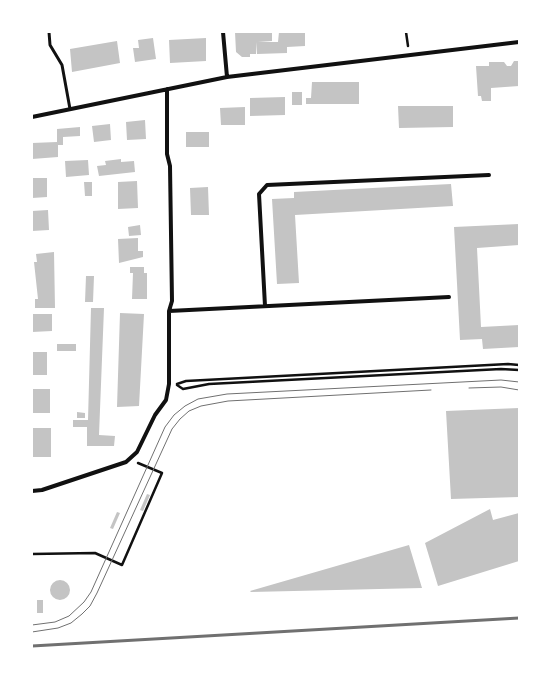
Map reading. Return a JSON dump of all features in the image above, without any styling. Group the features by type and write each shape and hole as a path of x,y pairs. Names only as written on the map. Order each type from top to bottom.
{"street":[{"path":"223,32 227,78"},
{"path":"32,117 227,78 519,42"},
{"path":"32,491 42,490 117,466 132,458 137,452 155,415 166,400 169,384 169,311 172,302 170,166 167,154 167,89"},
{"path":"265,306 259,194 267,185 489,175"},
{"path":"169,311 449,297"}],"lane":[{"path":"49,32 50,45 62,65 70,109"}],"path":[{"path":"406,32 408,47"},
{"path":"519,365 508,364 186,381 176,385 183,389 209,384 501,368 519,370"},
{"path":"32,554 95,553 122,565 162,473 136,462"}],"building":[{"path":"235,32 272,32 272,41 258,42 278,42 279,32 305,32 305,46 287,47 287,53 257,54 256,42 256,54 250,54 250,57 242,57 236,52"},
{"path":"153,38 156,59 135,62 133,48 139,48 138,40"},
{"path":"206,38 206,61 170,63 169,40"},
{"path":"117,41 120,63 72,72 70,49"},
{"path":"514,61 519,61 519,86 491,88 491,101 482,101 481,96 478,96 476,66 489,66 489,62 504,62 507,66 511,66"},
{"path":"312,82 359,82 359,104 306,104 306,98 311,98"},
{"path":"292,92 302,92 302,105 292,105"},
{"path":"285,97 285,115 250,116 250,98"},
{"path":"398,106 453,106 453,127 399,128"},
{"path":"245,107 245,125 221,125 220,108"},
{"path":"145,120 146,139 127,140 126,122"},
{"path":"110,124 111,140 94,142 92,126"},
{"path":"80,127 80,136 63,137 63,145 58,145 58,157 32,159 32,143 57,142 57,129"},
{"path":"186,132 209,132 209,147 186,147"},
{"path":"121,159 121,162 134,161 135,172 99,176 97,166 106,165 105,161"},
{"path":"88,160 89,175 66,177 65,161"},
{"path":"32,178 47,178 47,197 32,198"},
{"path":"137,181 138,208 118,209 118,182"},
{"path":"84,182 92,182 92,196 85,196"},
{"path":"451,184 453,206 295,215 299,283 277,284 272,199 294,198 294,192"},
{"path":"208,187 209,215 191,215 190,188"},
{"path":"48,210 49,230 32,231 32,211"},
{"path":"519,224 519,245 477,248 481,327 519,325 519,347 483,349 482,339 460,340 454,227"},
{"path":"140,225 141,235 129,236 128,227"},
{"path":"138,238 138,251 143,251 143,257 119,263 118,239"},
{"path":"54,252 55,308 35,308 35,299 38,299 34,262 37,262 36,254"},
{"path":"130,267 144,267 144,273 147,273 147,299 132,299 133,273 130,273"},
{"path":"86,276 94,276 93,302 85,302"},
{"path":"91,308 104,308 99,435 115,436 114,446 87,446 87,427 73,427 73,420 88,420"},
{"path":"120,313 144,314 139,406 117,407"},
{"path":"32,314 52,314 52,331 32,332"},
{"path":"57,344 76,344 76,351 57,351"},
{"path":"32,352 47,352 47,375 32,375"},
{"path":"32,389 50,389 50,413 32,413"},
{"path":"519,408 519,497 451,499 446,411"},
{"path":"77,412 85,413 85,418 77,418"},
{"path":"32,428 51,428 51,457 32,457"},
{"path":"147,494 150,495 143,511 140,510"},
{"path":"490,509 493,520 519,513 519,561 438,586 425,543"},
{"path":"117,512 120,513 113,529 110,528"},
{"path":"409,545 422,588 250,591"},
{"path":"60,580 67,583 70,590 67,597 60,600 53,597 50,590 53,583"},
{"path":"37,600 43,600 43,613 37,613"}],"tram line":[{"path":"32,625 55,622 69,616 84,602 91,592 165,427 174,415 185,406 198,399 227,394 501,380 519,382"},
{"path":"469,388 501,387 519,390"},
{"path":"32,632 58,628 71,623 90,606 172,429 189,411 201,406 228,401 431,390"}],"railway":[{"path":"32,646 519,618"}]}
